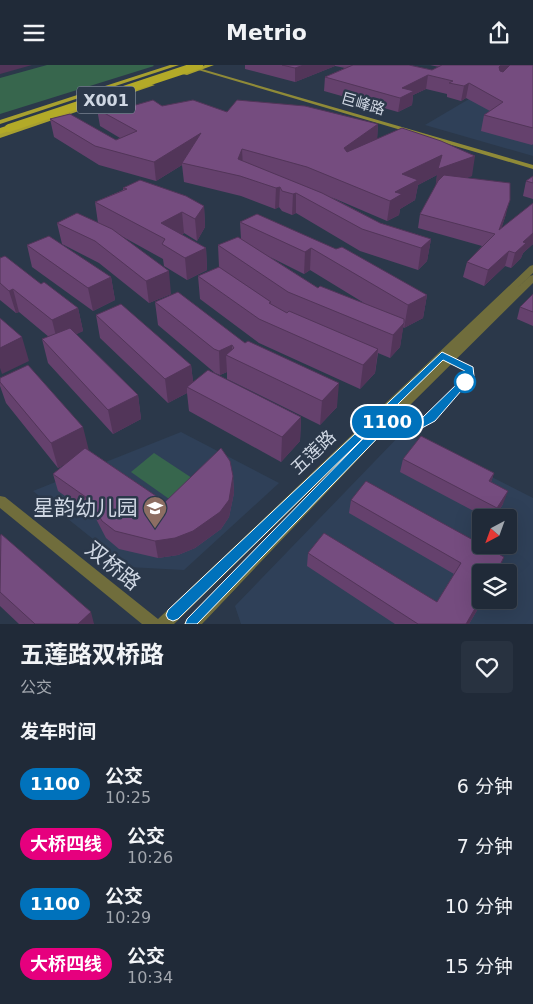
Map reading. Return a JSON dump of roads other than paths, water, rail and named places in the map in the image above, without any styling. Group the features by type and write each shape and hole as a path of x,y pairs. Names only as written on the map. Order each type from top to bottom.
{"highway":[{"name":"X001","path":"2,126 187,65"},
{"name":"X001","path":"2,126 203,66"}],"main road":[{"name":"X001","path":"2,126 176,65"},
{"name":"巨峰路","path":"187,65 203,66 533,162"},
{"name":"X001","path":"0,136 203,66"},
{"name":"巨峰路","path":"203,66 533,167"}],"street":[{"name":"五莲路","path":"164,624 533,268"},
{"name":"五莲路","path":"192,624 396,412 533,278"},
{"name":"双桥路","path":"0,501 154,624"}],"place":[{"name":"星韵幼儿园","path":"155,529"}]}
